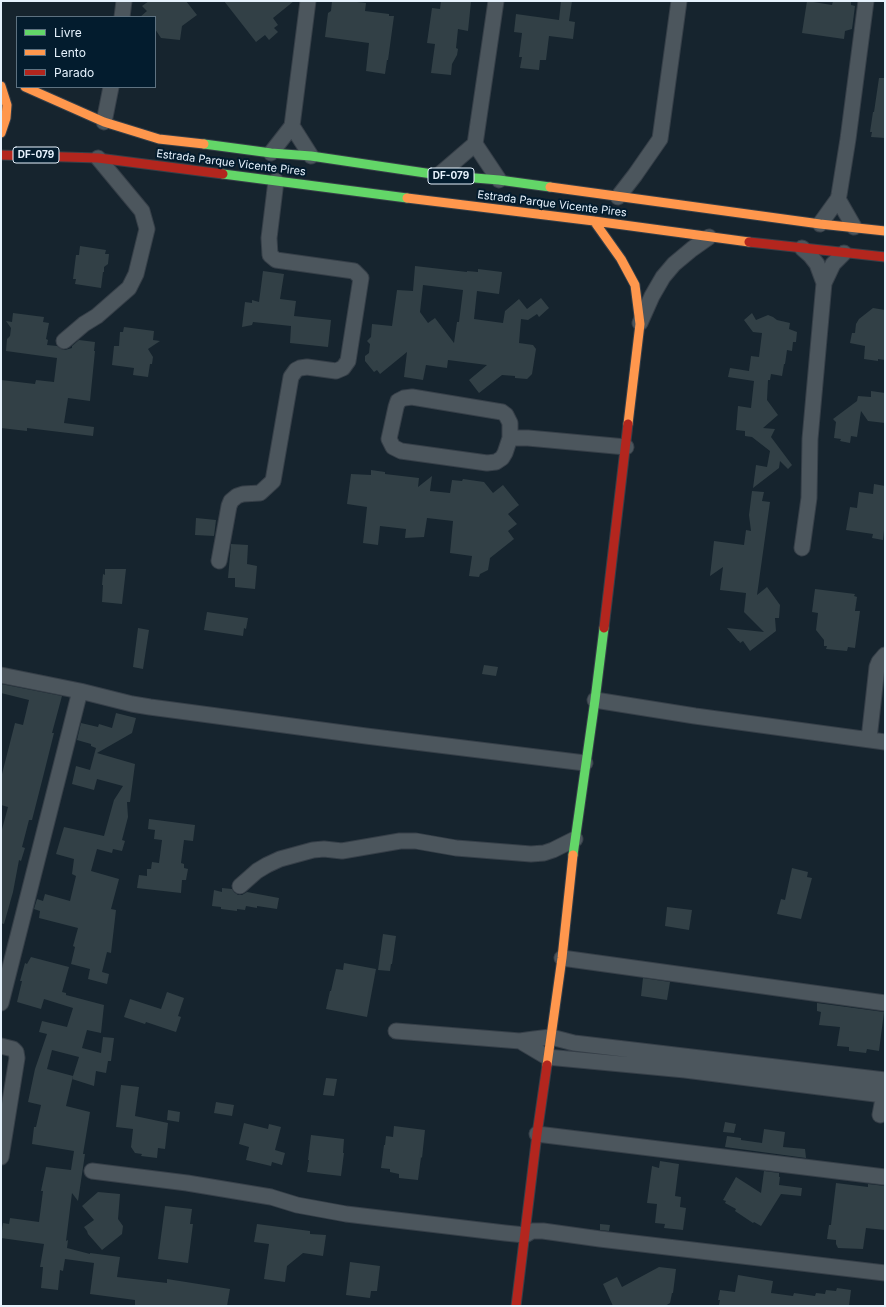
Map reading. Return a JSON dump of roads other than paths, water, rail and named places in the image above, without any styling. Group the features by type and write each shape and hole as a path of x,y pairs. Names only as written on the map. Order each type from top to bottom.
{"main road":[{"path":"1,133 6,118 7,105 3,80"},
{"name":"Estrada Parque Vicente Pires","path":"27,88 104,122 159,139 271,153 311,156 439,175 499,180 820,224 885,231"},
{"name":"Estrada Parque Vicente Pires","path":"1,155 98,158 594,220 710,237 885,257"},
{"path":"516,1306 547,1057 562,958 575,839 595,700 640,324 635,285 621,259 594,220"}],"street":[{"path":"122,16 124,1"},
{"path":"271,153 292,126 308,1"},
{"path":"439,175 475,144 496,1"},
{"path":"618,197 660,138 679,1"},
{"path":"820,224 838,199 848,140 866,1"},
{"path":"104,122 111,88"},
{"path":"292,126 311,156"},
{"path":"475,144 499,180"},
{"path":"64,341 84,324 97,316 129,288 136,274 147,229 142,211 98,158"},
{"path":"219,561 231,501 243,494 260,493 273,481 291,378 296,370 307,367 336,371 343,368 348,361 361,278 354,271 276,260 270,255 269,238 276,181"},
{"path":"838,199 854,227"},
{"path":"640,324 652,296 663,277 674,264 692,249 710,237"},
{"path":"802,248 810,254 817,264 824,283"},
{"path":"802,548 809,498 810,439 824,283 833,264 844,253"},
{"path":"412,397 502,412 506,415 510,422 510,438 502,458 496,462 487,463 401,451 393,447 389,439 398,401 404,398 412,397"},
{"path":"510,438 528,438 626,447"},
{"path":"869,739 878,667 885,655"},
{"path":"1,675 145,706 366,736 586,763"},
{"path":"1,1003 80,691"},
{"path":"595,700 694,716 885,742"},
{"path":"240,886 267,865 280,859 313,850 324,849 342,851 400,841 416,841 456,848 531,854 544,853 553,850 575,839"},
{"path":"562,958 885,1003"},
{"path":"396,1031 520,1041 551,1037 574,1043 686,1063 814,1079 884,1091 880,1115"},
{"path":"520,1041 547,1057 686,1063"},
{"path":"1,1046 12,1049 16,1052 17,1058 1,1157"},
{"path":"814,1079 885,1080"},
{"path":"537,1134 885,1177"},
{"path":"92,1171 187,1183 271,1197 297,1205 346,1214 526,1234 532,1231 543,1231 885,1273"}]}
